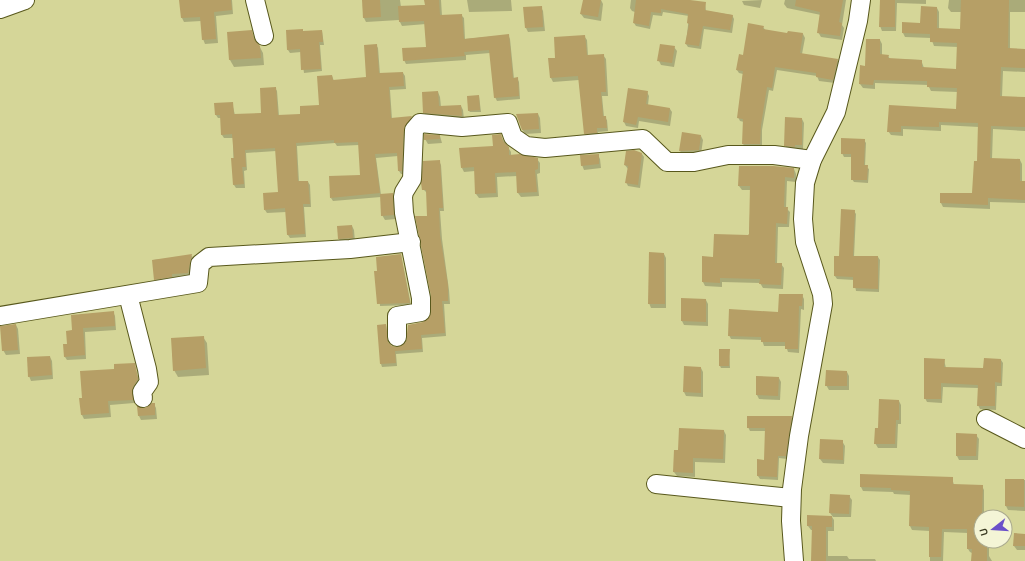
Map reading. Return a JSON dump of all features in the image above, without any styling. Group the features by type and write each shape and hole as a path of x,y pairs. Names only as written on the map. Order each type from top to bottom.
{"street":[{"path":"0,9 25,0"},
{"path":"255,0 264,36"},
{"path":"794,561 791,521 792,498 799,436 822,304 822,294 805,242 803,219 805,183 812,160 836,112 858,21 860,0"},
{"path":"397,337 397,316 421,312 411,242 404,213 403,197 404,192 412,179 414,130 420,123 462,127 508,123 513,137 526,146 545,148 643,139 667,162 694,162 728,155 774,154 812,160"},
{"path":"0,316 198,283 200,264 209,257 350,249 411,242"},
{"path":"128,295 149,382 142,392 142,398"},
{"path":"986,419 1025,439"},
{"path":"656,484 792,498"}],"building":[{"path":"179,0 231,0 232,10 214,12 216,39 202,40 200,17 181,18"},
{"path":"362,0 380,0 381,17 363,18"},
{"path":"424,0 439,0 440,15 462,14 464,39 509,34 513,78 518,77 519,96 494,98 489,50 464,52 465,56 403,61 402,48 426,47 424,21 399,22 398,6 425,5"},
{"path":"583,0 601,0 598,17 580,14"},
{"path":"636,0 690,0 706,2 705,10 733,15 730,30 703,26 699,46 685,44 689,24 687,23 688,14 661,9 661,13 651,12 649,26 633,23"},
{"path":"796,0 843,0 839,22 842,23 840,36 817,33 820,12 795,6"},
{"path":"880,0 895,0 895,27 879,27"},
{"path":"961,0 1009,0 1008,48 1025,49 1025,68 1001,67 1000,96 1025,97 1025,127 991,126 990,158 1020,159 1020,181 1025,181 1025,200 988,198 988,205 940,203 940,193 972,193 974,161 977,161 978,123 939,122 939,127 901,126 901,132 887,132 889,105 956,109 957,88 927,87 927,81 874,80 873,85 859,84 860,65 865,66 866,39 880,39 880,54 889,55 888,58 922,60 922,67 956,69 957,43 930,42 930,34 902,33 902,22 920,23 921,6 937,7 937,28 960,29"},
{"path":"542,6 543,27 525,28 523,7"},
{"path":"748,23 764,26 763,29 787,33 788,31 803,33 800,53 838,59 833,80 816,77 816,73 775,67 772,88 767,87 761,125 760,144 742,144 743,119 737,118 743,71 736,70 739,54 743,55"},
{"path":"303,29 303,31 322,30 323,42 319,42 321,69 301,70 300,49 287,50 286,30"},
{"path":"252,30 254,39 260,46 261,58 229,60 227,32"},
{"path":"585,35 587,55 604,54 606,92 601,92 603,116 606,116 607,128 597,128 597,133 584,134 578,76 550,78 548,58 555,58 554,37"},
{"path":"377,44 379,73 403,72 404,86 389,87 391,118 412,116 404,130 402,171 398,171 397,153 375,154 380,193 330,198 329,176 360,175 358,142 334,143 334,140 296,143 298,181 308,181 310,204 303,204 305,234 287,235 285,208 264,210 263,193 278,192 275,148 245,150 246,167 242,167 244,184 233,185 231,158 234,158 232,134 221,135 220,115 215,115 214,103 233,102 234,114 261,113 260,88 276,87 278,115 300,114 300,106 319,105 317,76 332,75 333,80 366,77 364,45"},
{"path":"660,44 675,46 672,63 657,61"},
{"path":"628,88 648,91 646,104 670,108 668,122 638,117 636,125 623,122"},
{"path":"438,91 439,106 461,105 462,116 423,113 422,92"},
{"path":"479,95 480,110 468,111 467,96"},
{"path":"538,113 539,129 522,130 516,114"},
{"path":"785,117 802,118 802,145 795,145 795,147 784,146"},
{"path":"682,132 701,135 699,150 679,151"},
{"path":"424,134 440,135 440,139 424,140"},
{"path":"501,134 503,141 509,147 509,155 520,154 538,158 538,169 535,170 537,192 517,193 516,172 495,173 496,193 475,194 474,167 461,168 459,148 493,146 492,135"},
{"path":"841,138 865,139 864,165 868,165 867,180 851,180 851,154 841,154"},
{"path":"634,150 642,153 638,185 625,183 628,166 624,165 626,151"},
{"path":"599,154 599,164 581,166 580,155"},
{"path":"440,160 443,208 439,208 440,235 448,285 448,301 442,301 445,333 421,335 422,349 395,351 396,363 380,364 377,325 386,324 388,342 392,346 397,347 406,342 408,325 423,322 430,316 431,296 415,216 427,216 426,190 422,190 421,183 423,161"},
{"path":"739,166 773,166 794,168 794,178 785,177 784,207 788,207 787,224 776,223 775,263 782,263 781,285 759,284 760,279 720,278 720,283 702,282 702,256 713,257 714,234 749,234 750,186 738,186"},
{"path":"393,193 394,215 381,216 380,194"},
{"path":"841,209 855,210 853,256 878,256 878,289 853,288 853,277 834,276 834,256 839,256"},
{"path":"352,225 353,238 338,239 337,226"},
{"path":"649,252 664,253 665,304 648,304"},
{"path":"192,254 188,273 172,274 172,277 154,280 152,260"},
{"path":"401,254 410,303 377,304 374,271 377,271 376,257"},
{"path":"779,294 803,294 802,306 799,306 798,349 785,349 785,342 761,342 761,337 728,336 729,309 778,312"},
{"path":"681,298 706,299 706,322 681,321"},
{"path":"114,311 115,326 83,328 85,355 64,357 63,344 67,344 66,331 72,330 71,315"},
{"path":"16,324 18,350 2,351 0,326"},
{"path":"204,336 206,368 173,371 171,338"},
{"path":"719,349 730,349 729,366 719,366"},
{"path":"50,356 52,375 28,377 27,357"},
{"path":"924,358 945,359 944,367 983,368 984,358 1001,359 1001,383 995,382 995,406 977,406 978,385 941,383 941,399 924,399"},
{"path":"135,363 138,379 133,387 133,400 108,401 109,413 81,415 79,398 82,398 80,371 114,369 114,364"},
{"path":"684,366 701,367 701,393 683,392"},
{"path":"826,370 847,371 847,386 825,386"},
{"path":"756,376 779,377 778,396 756,395"},
{"path":"879,399 899,400 899,420 896,420 895,444 874,444 875,428 878,428"},
{"path":"152,403 155,403 155,415 138,416 137,406 145,408"},
{"path":"747,416 792,416 786,456 778,456 777,477 757,476 757,459 764,460 765,428 747,428"},
{"path":"679,428 724,430 723,459 693,458 693,473 673,472 674,450 678,450"},
{"path":"956,433 977,434 976,456 956,456"},
{"path":"820,439 843,440 843,460 819,459"},
{"path":"860,474 953,477 953,484 983,485 982,509 973,509 973,549 987,549 987,561 971,561 972,549 967,549 967,529 942,529 941,557 929,557 929,527 909,526 910,491 891,490 891,488 860,487"},
{"path":"1005,479 1024,479 1024,507 1005,506"},
{"path":"830,494 850,495 849,514 829,513"},
{"path":"807,515 832,516 832,527 826,527 826,561 811,561 812,526 807,526"},
{"path":"1014,533 1025,534 1025,546 1013,546"}]}
